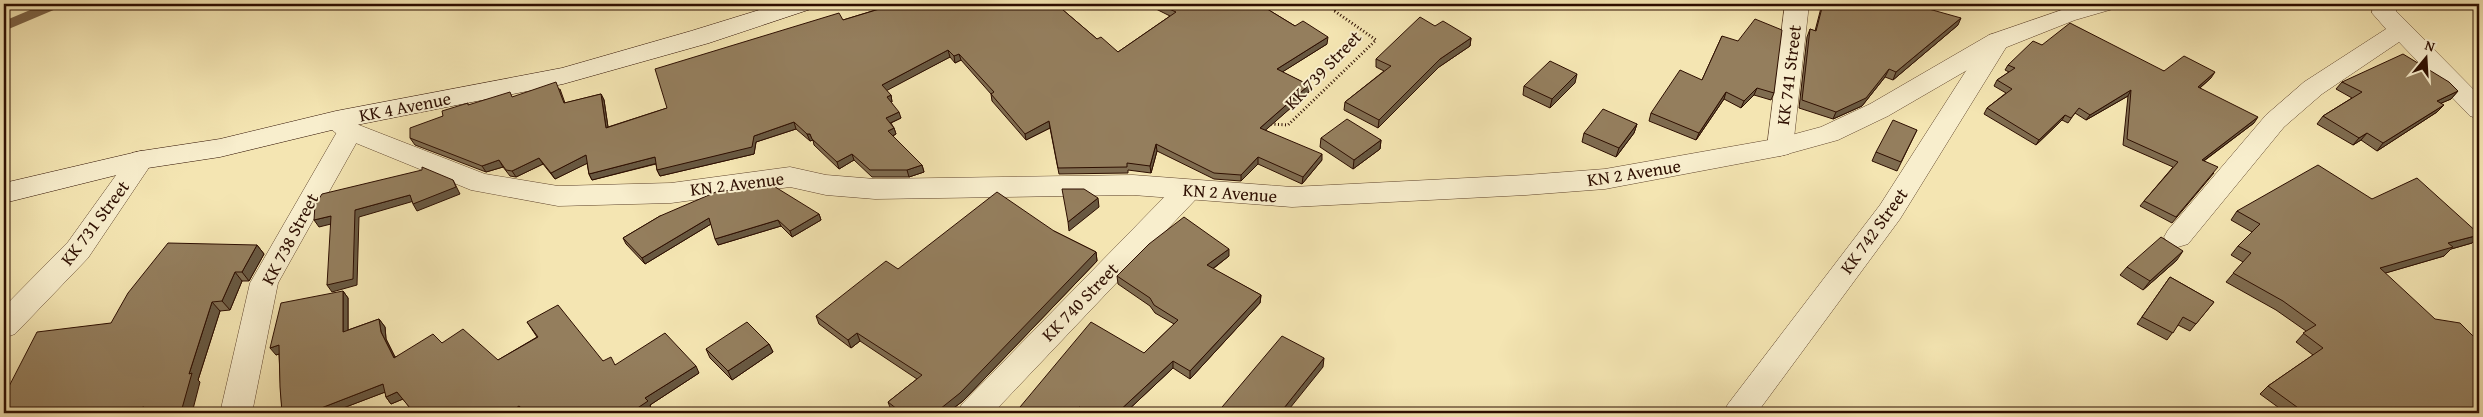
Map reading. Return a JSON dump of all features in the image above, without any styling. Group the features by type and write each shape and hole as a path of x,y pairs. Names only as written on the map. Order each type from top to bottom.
{"street":[{"name":"KK 4 Avenue","path":"4,193 141,160 343,126 564,76 700,38 803,4"},
{"name":"KK 741 Street","path":"1780,147 1797,4"},
{"name":"KN 2 Avenue","path":"343,126 481,183 558,196 671,193 790,177 826,185 875,189 1133,185 1187,191 1292,197 1605,180 1780,147 1830,134 1879,110 1998,41 2066,15 2106,4"},
{"path":"2385,4 2384,13 2479,110"},
{"path":"2178,237 2275,121 2313,88 2400,31"},
{"name":"KK 742 Street","path":"1739,413 1890,212 1998,41"},
{"name":"KK 738 Street","path":"236,413 264,283 343,126"},
{"name":"KK 731 Street","path":"4,326 78,250 141,160"},
{"name":"KK 740 Street","path":"973,413 1187,191"}],"path":[{"name":"KK 739 Street","path":"1269,124 1288,125 1376,40 1333,10 1340,4"}],"building":[{"path":"896,4 1056,4 1097,39 1101,37 1118,52 1176,12 1158,4 1259,4 1295,26 1303,21 1328,37 1277,69 1309,85 1260,128 1322,154 1303,177 1258,157 1241,175 1214,173 1156,144 1150,166 1127,163 1127,167 1058,168 1049,121 1025,134 991,94 994,92 959,54 954,56 948,50 882,85 891,95 887,97 899,112 886,118 894,128 888,131 922,165 907,170 870,170 852,154 837,162 812,139 810,134 807,134 794,122 754,136 752,147 657,170 655,157 589,174 586,155 551,173 539,158 512,171 506,170 499,160 482,166 410,138 410,128 443,116 442,111 510,92 512,97 556,82 564,103 601,94 606,128 667,108 655,69 839,13 843,20"},
{"path":"1823,4 1911,4 1961,18 1896,72 1889,69 1866,98 1836,112 1802,100 1810,29 1816,31"},
{"path":"1420,17 1435,26 1443,21 1471,38 1440,59 1379,120 1345,102 1391,66 1376,59"},
{"path":"1755,19 1782,30 1774,93 1757,88 1744,101 1726,92 1699,133 1651,113 1680,70 1702,80 1722,36 1738,41"},
{"path":"2070,23 2164,71 2184,56 2215,72 2198,87 2258,117 2202,160 2218,167 2176,217 2144,201 2178,162 2127,139 2131,90 2090,115 2079,108 2071,118 2065,115 2039,140 1987,108 2012,89 1997,80 2015,68 2008,65 2033,41 2042,45"},
{"path":"2403,54 2449,82 2458,91 2437,101 2444,105 2383,143 2367,133 2359,138 2323,116 2362,92 2342,82"},
{"path":"1550,61 1577,74 1552,99 1524,86"},
{"path":"1603,109 1637,124 1619,148 1584,133"},
{"path":"1347,119 1381,140 1354,160 1321,138"},
{"path":"1893,120 1917,130 1901,162 1876,152"},
{"path":"2318,165 2372,199 2417,178 2479,234 2448,243 2453,247 2380,268 2435,319 2460,323 2479,342 2479,413 2296,413 2301,410 2268,386 2323,348 2303,333 2316,325 2283,301 2233,273 2251,253 2238,246 2260,224 2237,211"},
{"path":"422,167 453,180 456,187 413,204 410,195 355,210 353,279 327,285 331,216 314,220 315,205 322,194 422,170"},
{"path":"772,185 819,214 790,231 778,220 715,239 709,218 642,258 623,238 660,216 716,192"},
{"path":"1062,189 1084,189 1098,198 1068,222"},
{"path":"997,192 1054,231 1096,252 960,393 935,413 902,413 888,402 922,375 857,333 848,340 816,316 886,261 898,269"},
{"path":"1184,217 1229,249 1207,265 1261,295 1190,371 1173,361 1117,413 1094,413 1079,407 1074,413 1015,413 1091,322 1144,353 1178,320 1154,305 1150,298 1117,276 1149,244"},
{"path":"2161,237 2183,251 2150,281 2127,267"},
{"path":"168,243 257,245 242,272 235,272 222,301 212,302 189,374 192,373 181,412 142,413 144,407 116,413 4,413 4,396 37,332 111,323 128,293"},
{"path":"2170,277 2214,302 2196,324 2183,317 2173,333 2142,317"},
{"path":"343,291 343,332 379,319 381,332 394,358 433,334 442,343 463,329 498,360 538,337 527,322 558,305 603,361 611,357 615,365 665,333 696,366 645,398 648,401 636,409 640,413 527,413 519,406 509,413 440,413 438,410 433,413 414,413 397,392 386,397 383,384 316,410 316,413 282,413 279,345 270,348 281,303"},
{"path":"747,322 769,344 728,371 706,349"},
{"path":"1282,336 1324,358 1280,413 1217,413"},
{"path":"1206,408 1217,413 1203,413"}],"waterway":[{"path":"4,26 56,4"}]}
